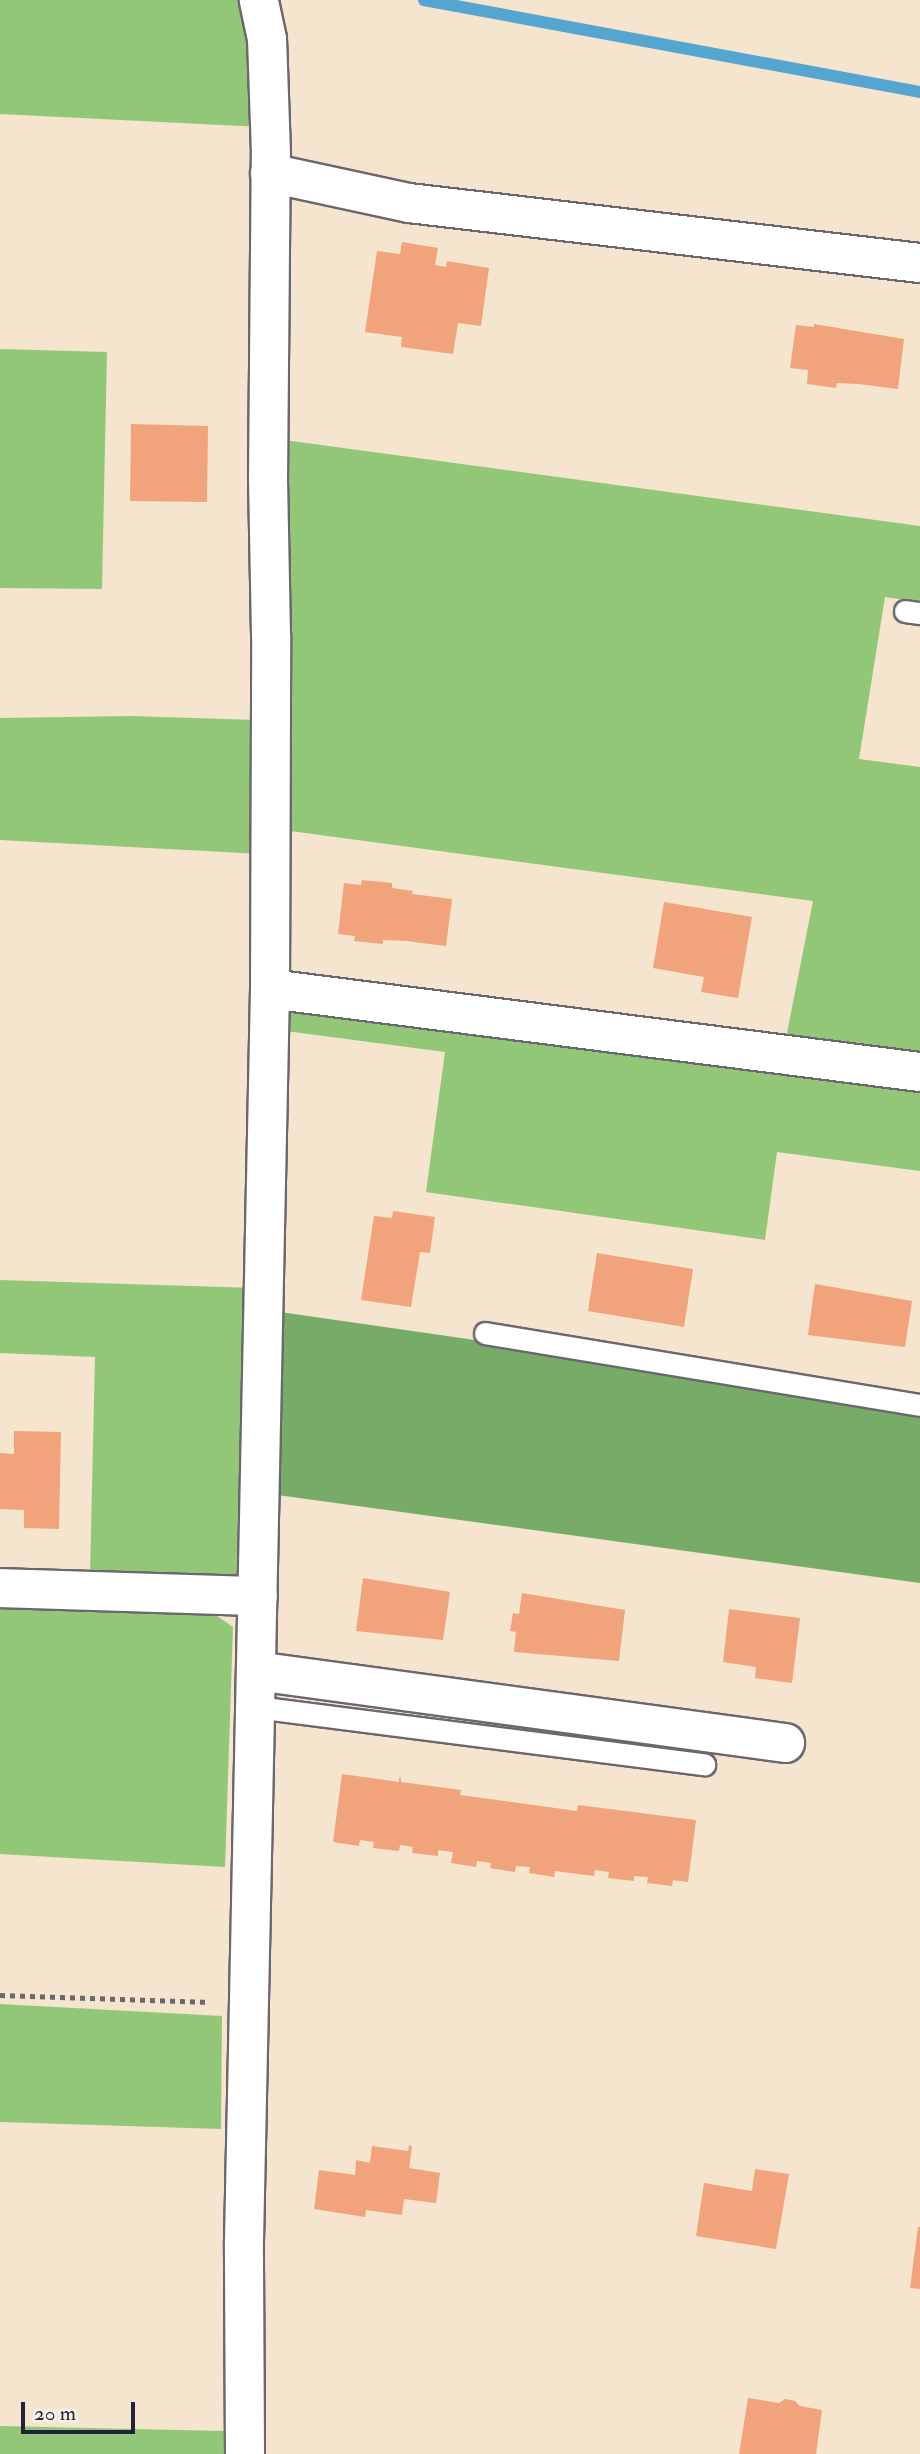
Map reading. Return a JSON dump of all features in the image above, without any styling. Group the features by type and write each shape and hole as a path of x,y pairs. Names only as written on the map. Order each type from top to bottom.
{"street":[{"path":"245,2454 244,2241 270,989 270,173 267,39 259,0"},
{"path":"270,173 409,203 920,263"},
{"path":"270,989 920,1072"},
{"path":"0,1588 258,1596"},
{"path":"256,1689 785,1743"}],"lane":[{"path":"485,1333 920,1405"},
{"path":"256,1689 704,1764"}],"path":[{"path":"0,1995 250,2003"}],"green space":[{"path":"0,0 252,0 261,127 0,114"},
{"path":"0,349 107,352 102,589 0,588"},
{"path":"284,440 920,526 920,602 885,597 859,759 920,767 920,1059 786,1038 813,901 283,830"},
{"path":"131,716 258,720 263,854 0,840 0,718"},
{"path":"281,1002 920,1090 920,1171 777,1152 765,1240 426,1192 445,1052 278,1030"},
{"path":"0,1280 255,1288 239,1575 90,1575 95,1357 0,1353"},
{"path":"273,1311 468,1339 920,1416 920,1583 270,1494"},
{"path":"0,1605 207,1609 233,1627 225,1867 0,1854"},
{"path":"0,2004 222,2016 221,2129 0,2122"},
{"path":"0,2426 224,2431 224,2454 0,2454"}],"building":[{"path":"402,242 438,248 435,265 446,267 447,261 489,268 481,326 458,323 453,354 401,347 402,337 365,332 377,251 400,254"},
{"path":"814,324 904,339 898,389 858,384 837,383 836,388 807,384 808,370 790,368 796,325 814,327"},
{"path":"131,424 208,426 207,502 130,501"},
{"path":"362,880 392,883 392,888 413,891 412,894 452,899 446,946 406,941 383,940 383,944 354,941 355,936 338,934 344,883 361,885"},
{"path":"664,902 752,917 738,998 701,992 704,977 653,968"},
{"path":"393,1211 435,1217 430,1253 420,1252 411,1307 361,1300 374,1216 392,1218"},
{"path":"597,1253 693,1269 684,1327 588,1311"},
{"path":"815,1284 912,1301 905,1347 808,1335"},
{"path":"14,1431 61,1432 59,1529 24,1528 24,1510 0,1509 0,1453 14,1454"},
{"path":"363,1578 450,1592 443,1640 356,1631"},
{"path":"522,1593 625,1610 619,1661 514,1652 516,1632 510,1631 513,1613 519,1614"},
{"path":"729,1609 800,1618 792,1683 755,1678 756,1667 723,1662"},
{"path":"400,1773 401,1782 461,1790 460,1795 577,1811 578,1805 696,1820 688,1882 673,1880 672,1886 647,1883 648,1877 634,1876 634,1881 608,1878 609,1872 595,1870 594,1876 555,1871 554,1877 529,1873 530,1867 516,1866 515,1872 490,1868 491,1863 477,1861 476,1867 451,1863 453,1852 438,1850 438,1856 412,1853 413,1847 400,1845 399,1851 373,1848 374,1842 360,1840 359,1846 333,1842 342,1774 399,1782"},
{"path":"409,2145 412,2146 409,2168 440,2173 436,2203 404,2199 402,2215 366,2210 365,2217 314,2209 319,2170 355,2175 356,2160 370,2163 372,2146 408,2151"},
{"path":"755,2169 789,2174 776,2249 696,2236 704,2183 752,2191"},
{"path":"920,2227 920,2289 910,2288"},
{"path":"748,2398 779,2403 785,2399 795,2401 800,2406 822,2410 816,2454 739,2454"}],"waterway":[{"path":"424,0 920,92"}]}
